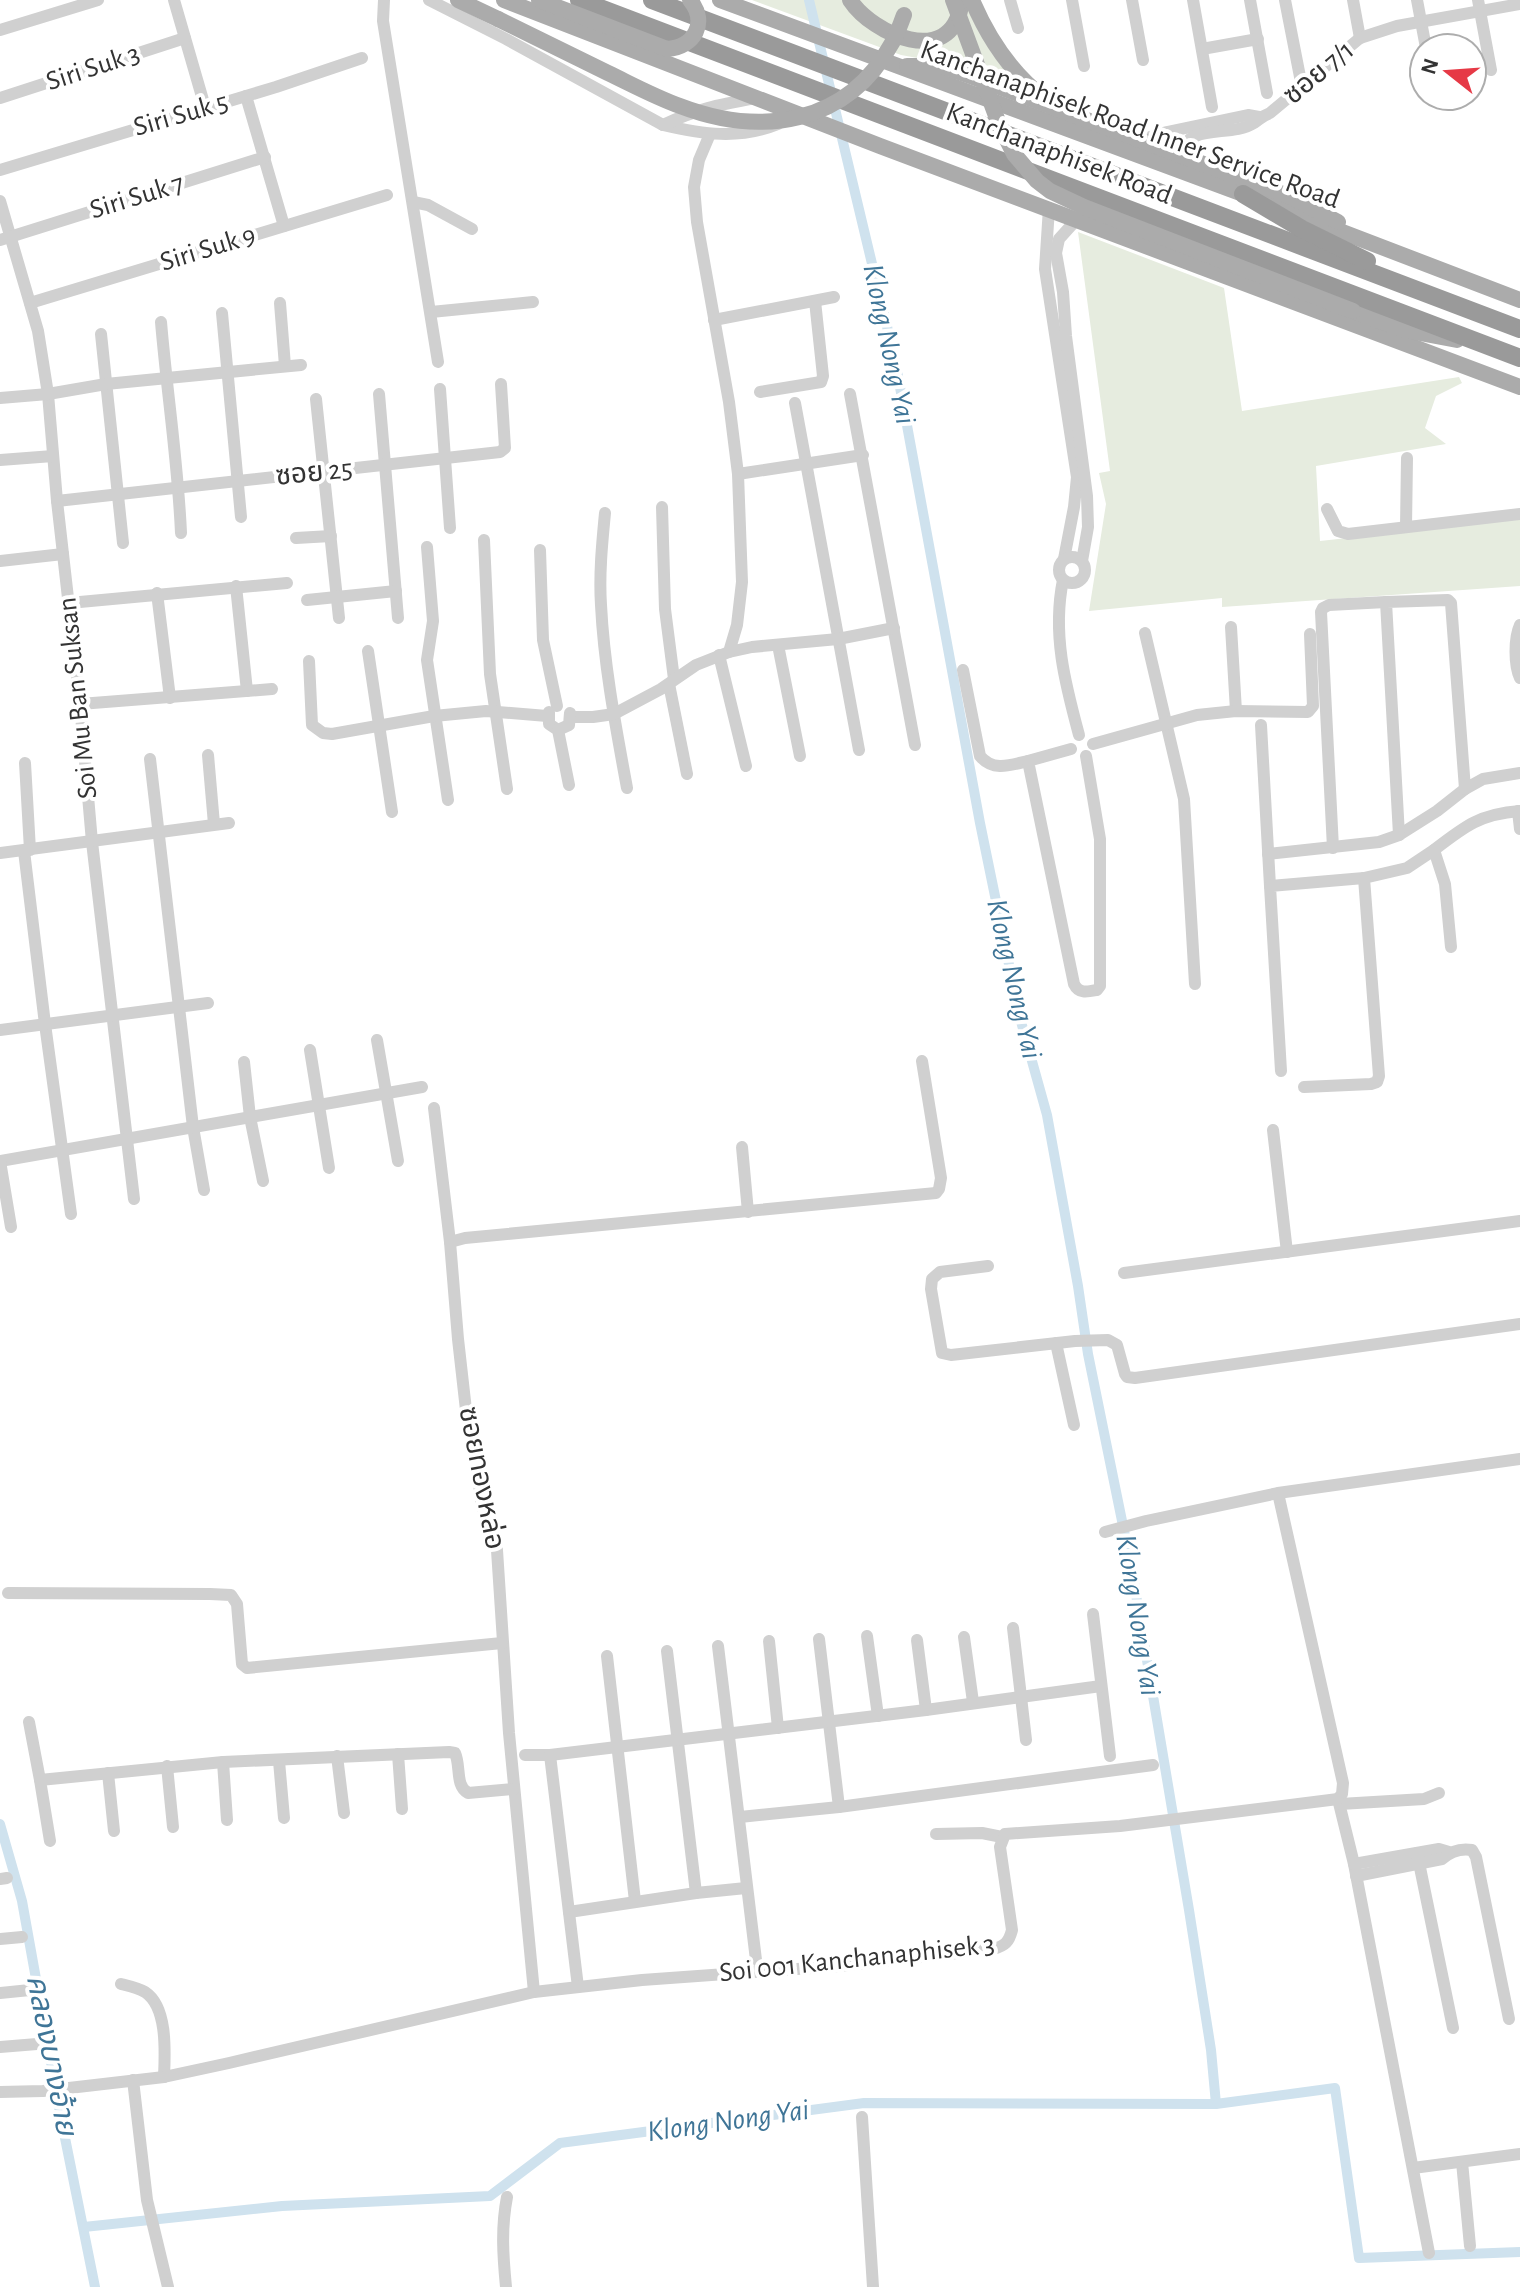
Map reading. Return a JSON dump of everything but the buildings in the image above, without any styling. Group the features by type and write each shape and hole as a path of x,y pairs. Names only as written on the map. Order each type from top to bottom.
{"highway":[{"name":"Kanchanaphisek Road","path":"579,0 1520,358"},
{"name":"Kanchanaphisek Road","path":"652,0 1520,329"},
{"path":"1243,194 1302,229 1430,296"}],"main road":[{"path":"458,0 681,107 743,123 801,118 842,98 877,65 892,43 909,0"},
{"path":"504,0 880,146 1520,387"},
{"path":"539,0 667,49 684,46 694,36 699,16 690,0"},
{"name":"Kanchanaphisek Road Inner Service Road","path":"720,0 1520,300"},
{"path":"850,0 860,13 895,34 921,42 941,37 952,30 959,18 962,0"},
{"path":"953,0 1006,140 1023,166 1044,186 1084,207 1404,330 1480,372"},
{"path":"972,0 996,46 1014,71 1043,98 1070,114"},
{"path":"902,67 941,66 1180,154 1291,197 1324,213 1371,243"},
{"path":"1404,330 1490,347"}],"street":[{"path":"0,30 98,0"},
{"path":"174,0 205,107"},
{"path":"384,0 383,21 438,362"},
{"path":"429,0 663,125 733,135 765,129 787,119 790,110"},
{"path":"1010,0 1018,28"},
{"path":"1072,0 1084,66"},
{"path":"1132,0 1143,60"},
{"path":"1193,0 1212,107"},
{"path":"1250,0 1267,93"},
{"path":"1285,0 1302,87"},
{"path":"1353,0 1360,38"},
{"path":"1417,0 1423,32"},
{"name":"ซอย 7/1","path":"1180,154 1183,144 1194,136 1254,123 1277,108 1360,38 1480,6 1520,4"},
{"path":"1480,6 1491,70"},
{"name":"Siri Suk 3","path":"0,98 185,38"},
{"path":"1202,49 1258,39"},
{"name":"Siri Suk 5","path":"0,170 362,58"},
{"path":"246,96 284,226"},
{"path":"663,125 688,113 757,98"},
{"path":"1140,140 1248,115 1259,117"},
{"path":"710,134 699,160 694,187 738,474 742,582 737,625 724,654 746,766"},
{"name":"Siri Suk 7","path":"5,238 265,157"},
{"name":"Siri Suk 9","path":"30,303 387,195"},
{"name":"Soi Mu Ban Suksan","path":"0,201 5,238 38,331 48,394 92,842 134,1199"},
{"path":"413,202 428,205 472,229"},
{"path":"1049,208 1045,269 1061,334 1088,527 1082,561"},
{"path":"1061,334 1063,292 1056,253 1059,239 1077,219"},
{"path":"714,320 834,297"},
{"path":"760,392 821,382 823,376 815,301"},
{"path":"431,312 533,302"},
{"path":"280,303 285,366"},
{"path":"222,313 241,517"},
{"path":"161,322 179,486 181,533"},
{"path":"101,334 123,543"},
{"path":"0,398 166,377 301,365"},
{"name":"ซอย 25","path":"57,501 500,452 505,450 501,384"},
{"path":"440,389 450,528"},
{"path":"379,394 398,618"},
{"path":"850,394 915,745"},
{"path":"316,399 339,618"},
{"path":"795,403 859,750"},
{"path":"738,474 863,455"},
{"path":"0,460 53,456"},
{"path":"1406,527 1407,458"},
{"path":"1079,735 1062,671 1060,615 1063,580 1058,570 1064,559 1081,473"},
{"path":"662,507 671,682 687,774"},
{"path":"1327,509 1335,527 1342,533 1520,514"},
{"path":"605,513 601,606 614,714 627,788"},
{"path":"296,538 331,536"},
{"path":"484,540 490,674 507,789"},
{"path":"427,547 433,621 427,660 448,800"},
{"path":"540,550 543,640 557,706"},
{"path":"0,561 63,554"},
{"path":"1063,580 1075,583 1086,570 1082,561 1075,556 1064,559"},
{"path":"69,603 287,583"},
{"path":"236,586 247,691"},
{"path":"307,600 396,591"},
{"path":"157,593 170,698"},
{"path":"1333,848 1321,612 1329,605 1448,600 1451,603 1465,789"},
{"path":"1386,602 1399,835"},
{"path":"1520,625 1516,635 1517,672 1520,678"},
{"path":"1231,627 1236,711"},
{"path":"571,717 614,714 696,665 724,654 752,647 838,639 894,628"},
{"path":"1145,633 1184,799 1195,984"},
{"path":"1093,744 1197,715 1236,711 1306,712 1312,709 1310,634"},
{"path":"778,645 800,756"},
{"path":"368,651 392,812"},
{"path":"309,661 313,728 323,733 434,716 495,711 547,716"},
{"path":"963,670 980,756 985,762 999,767 1071,749"},
{"path":"80,704 272,689"},
{"path":"558,730 569,725 571,717 568,710 557,706 550,709 547,716 549,724 558,730 569,785"},
{"path":"1261,725 1281,1071"},
{"path":"1071,749 1073,739 1079,735 1086,735 1093,744"},
{"path":"1071,749 1079,756 1086,756 1093,744"},
{"path":"208,755 214,824"},
{"path":"1028,761 1074,984 1083,992 1097,990 1100,986 1100,839 1086,756"},
{"path":"150,759 193,1127 204,1190"},
{"path":"25,763 27,850 45,1024 71,1214"},
{"path":"1268,854 1379,842 1399,835 1483,779 1520,773"},
{"path":"1270,886 1364,878 1407,868 1475,820 1487,816 1519,811 1520,829"},
{"path":"0,853 229,823"},
{"path":"1434,850 1445,884 1451,947"},
{"path":"1304,1087 1375,1083 1379,1076 1364,878"},
{"path":"0,1030 208,1003"},
{"path":"377,1040 398,1161"},
{"path":"310,1050 329,1168"},
{"path":"450,1242 465,1238 936,1193 941,1178 922,1061"},
{"path":"244,1062 250,1117 263,1181"},
{"path":"11,1227 0,1161 422,1087"},
{"name":"ซอยทองหล่อ","path":"434,1108 466,1410 472,1429 482,1508 496,1535 514,1789 534,1992"},
{"path":"1273,1130 1287,1252"},
{"path":"742,1147 748,1212"},
{"path":"1124,1273 1520,1221"},
{"path":"988,1266 940,1272 934,1276 931,1289 940,1352 951,1355 1093,1340 1116,1343 1125,1374 1135,1378 1520,1324"},
{"path":"1056,1343 1074,1425"},
{"path":"1115,1529 1278,1493 1520,1459"},
{"path":"1278,1493 1343,1783 1339,1802 1429,2253"},
{"path":"8,1593 231,1595 237,1604 242,1664 247,1668 502,1643"},
{"path":"1093,1614 1110,1756"},
{"path":"1013,1628 1026,1740"},
{"path":"867,1636 878,1716"},
{"path":"964,1637 973,1702"},
{"path":"819,1639 839,1807"},
{"path":"917,1640 926,1710"},
{"path":"769,1641 778,1728"},
{"path":"718,1646 756,1960"},
{"path":"667,1651 696,1893"},
{"path":"607,1656 635,1901"},
{"path":"525,1755 550,1755 729,1734 1101,1686"},
{"path":"29,1722 50,1841"},
{"path":"40,1780 223,1762 455,1753 463,1791 514,1789"},
{"path":"398,1754 402,1809"},
{"path":"550,1755 578,1987"},
{"path":"337,1756 344,1813"},
{"path":"279,1761 284,1818"},
{"path":"223,1762 227,1820"},
{"path":"740,1817 839,1807 1153,1765"},
{"path":"167,1766 173,1827"},
{"path":"108,1773 114,1831"},
{"path":"936,1834 982,1833 1002,1837 1010,1833 1120,1826 1339,1802 1424,1799 1439,1793"},
{"name":"Soi 001 Kanchanaphisek 3","path":"0,2092 43,2091 164,2077 534,1992 839,1966 1004,1946 1012,1930 1000,1847 1002,1837"},
{"path":"1355,1870 1418,1858 1439,1849 1449,1852 1472,1850 1476,1857 1509,2019"},
{"path":"1418,1858 1453,2028"},
{"path":"569,1912 746,1888"},
{"path":"0,1939 22,1937"},
{"path":"121,1984 144,1992 156,2007 164,2034 164,2077"},
{"path":"0,1993 30,1990"},
{"path":"0,2047 37,2044"},
{"path":"133,2080 150,2213 168,2287"},
{"path":"862,2117 873,2287"},
{"path":"1413,2168 1520,2154"},
{"path":"1462,2162 1470,2246"},
{"path":"506,2287 502,2248 507,2197"}],"shaded area":[{"path":"752,0 964,0 988,48 1021,89 945,63 901,55"},
{"path":"1078,232 1224,288 1242,411 1459,377 1462,383 1436,396 1425,428 1446,444 1316,466 1320,541 1520,519 1520,586 1222,607 1222,598 1089,611 1106,504 1099,473 1110,471"}],"waterway":[{"name":"Klong Nong Yai","path":"84,2227 282,2206 490,2196 560,2143 864,2103 1216,2104 1211,2050 1189,1910 1131,1565 1088,1354 1047,1115 1020,1018 980,823 895,360 809,0"},
{"name":"คลองบางอ้าย","path":"0,1824 22,1901 95,2287"},
{"path":"1216,2104 1335,2088 1359,2258 1520,2252"}]}
